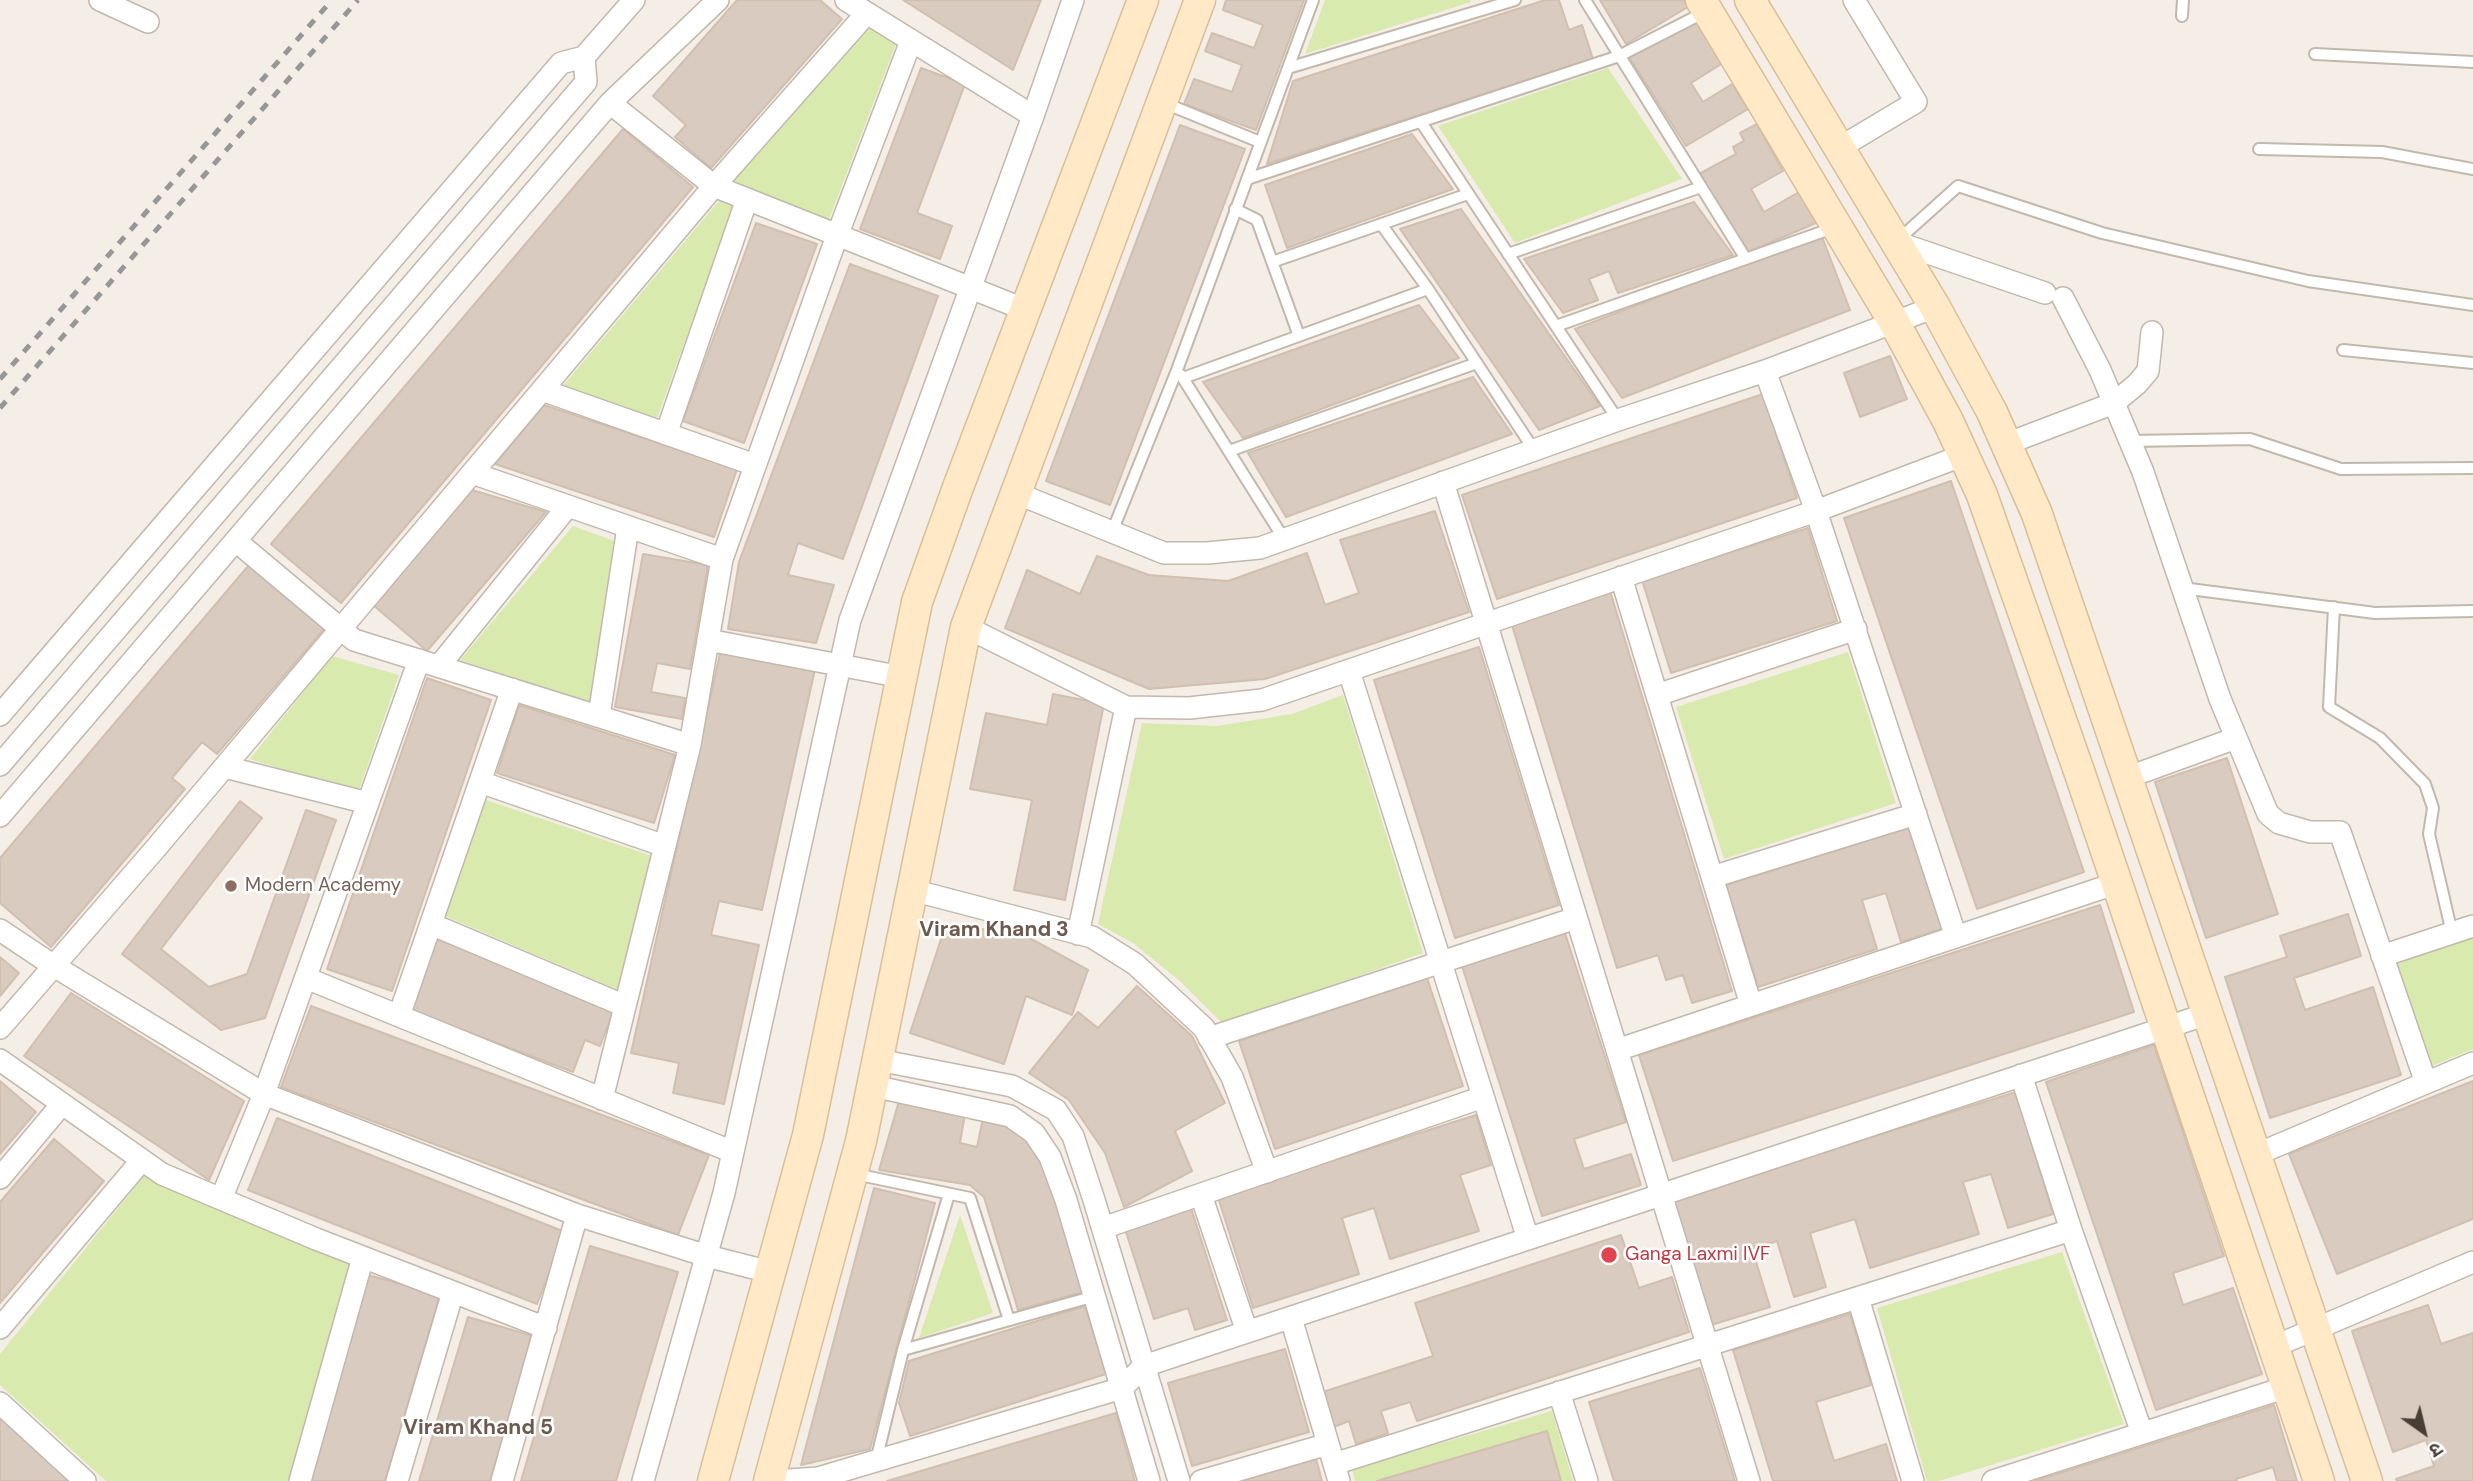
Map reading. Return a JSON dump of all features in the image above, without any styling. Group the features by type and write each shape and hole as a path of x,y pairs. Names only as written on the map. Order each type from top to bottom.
{"street":[{"path":"100,0 148,22"},
{"path":"0,715 561,63 584,57 634,0"},
{"path":"0,816 610,103 718,0"},
{"path":"846,0 1033,116"},
{"path":"643,1481 707,1256 733,1152 850,620 1073,0"},
{"path":"713,1481 808,1135 918,602 1143,0"},
{"path":"769,1481 853,1174 966,627 1200,0"},
{"path":"1751,0 1935,307 1992,412 2037,514 2367,1481"},
{"path":"1839,148 1916,102 1854,0"},
{"path":"1704,6 1894,322 1948,421 1987,508 2319,1481"},
{"path":"0,1028 225,767 714,186 866,14"},
{"path":"602,1099 690,745 722,559 837,236 911,41"},
{"path":"0,765 586,82 584,57"},
{"path":"610,103 714,186 1026,310"},
{"path":"666,434 747,200"},
{"path":"1896,242 2054,296 2100,370 2130,441 2220,699 2268,814 2280,823 2310,832 2340,832 2426,1083"},
{"path":"1016,493 1164,553 1260,548 1618,420 1765,371 1935,307"},
{"path":"2006,444 2114,403 2148,371 2152,332"},
{"path":"1765,371 1816,510 1956,937"},
{"path":"542,390 755,466"},
{"path":"966,627 1126,706 1189,708 1262,701 1816,510 1964,455"},
{"path":"472,473 722,559"},
{"path":"1443,482 1749,1481"},
{"path":"221,1199 264,1094 368,803 429,663 568,506"},
{"path":"599,716 628,527"},
{"path":"236,541 354,640 690,745"},
{"path":"1621,576 1751,1005"},
{"path":"1657,695 1856,629"},
{"path":"708,640 902,677"},
{"path":"1349,671 1528,1239"},
{"path":"400,1016 512,689"},
{"path":"1078,934 1126,706"},
{"path":"2126,778 2236,738"},
{"path":"225,767 368,803"},
{"path":"480,782 665,846"},
{"path":"1712,877 1916,814"},
{"path":"1616,1050 2117,883"},
{"path":"912,890 1092,937 1135,964 1204,1028 1232,1077 1267,1172"},
{"path":"1209,1038 1576,918"},
{"path":"431,924 625,1006"},
{"path":"2382,956 2473,926"},
{"path":"0,930 264,1094 577,1215 707,1256 770,1272"},
{"path":"306,978 733,1152"},
{"path":"774,1481 818,1478 1122,1388 1144,1366 2207,1014"},
{"path":"0,1060 162,1174 363,1257 546,1328"},
{"path":"2255,1155 2473,1063"},
{"path":"875,1073 1012,1086 1056,1110 1073,1136 1179,1481"},
{"path":"875,1073 1010,1116 1034,1133 1050,1157 1062,1189 1149,1481"},
{"path":"2021,1075 2071,1230 2142,1433"},
{"path":"1103,1228 1483,1097"},
{"path":"0,1178 62,1104"},
{"path":"0,1328 142,1160"},
{"path":"1200,1195 1247,1332"},
{"path":"502,1481 577,1215"},
{"path":"1201,1481 1334,1463 2071,1230"},
{"path":"300,1481 363,1257"},
{"path":"2273,1347 2473,1262"},
{"path":"397,1481 453,1292"},
{"path":"1858,1298 1913,1481"},
{"path":"1291,1318 1334,1463"},
{"path":"1993,1481 2287,1387"},
{"path":"1559,1392 1587,1481"},
{"path":"0,1403 85,1481"}],"lane":[{"path":"1112,532 1180,374 1235,209 1313,0"},
{"path":"1288,68 1485,4 1515,0"},
{"path":"1585,0 1746,259"},
{"path":"2182,16 2183,0"},
{"path":"1247,179 1619,56 1704,6"},
{"path":"2315,54 2473,62"},
{"path":"1162,102 1260,142"},
{"path":"1420,121 1618,420"},
{"path":"2259,149 2382,152 2473,169"},
{"path":"1896,242 1958,186 2102,233 2308,281 2473,305"},
{"path":"1508,254 1701,187"},
{"path":"1272,262 1468,194"},
{"path":"1235,209 1257,220 1299,336"},
{"path":"1381,224 1428,289 1534,450"},
{"path":"1556,326 1837,227"},
{"path":"1180,374 1299,336 1428,289"},
{"path":"2343,350 2473,363"},
{"path":"1228,451 1477,363"},
{"path":"1180,374 1284,539"},
{"path":"2130,441 2250,439 2340,469 2473,468"},
{"path":"2182,588 2375,613 2473,611"},
{"path":"2334,607 2329,707 2380,738 2425,784 2434,808 2430,834 2452,933"},
{"path":"853,1174 970,1198 1009,1320"},
{"path":"876,1461 903,1350 949,1194"},
{"path":"903,1350 1095,1296"}],"green space":[{"path":"1325,0 1470,0 1471,2 1305,54"},
{"path":"875,22 899,36 828,222 734,181"},
{"path":"1608,68 1682,179 1515,243 1438,126"},
{"path":"719,201 734,206 656,421 561,388"},
{"path":"573,526 617,542 590,703 460,660"},
{"path":"1848,652 1896,803 1724,859 1676,707"},
{"path":"332,656 399,675 358,793 250,759"},
{"path":"1343,695 1423,953 1223,1024 1181,982 1133,943 1098,924 1142,723 1217,726 1292,714"},
{"path":"486,800 652,856 618,990 445,916"},
{"path":"2473,934 2473,1049 2429,1067 2395,961"},
{"path":"145,1175 362,1265 294,1481 106,1481 0,1385 0,1354"},
{"path":"960,1215 993,1313 919,1338"},
{"path":"2062,1252 2124,1424 1939,1481 1927,1481 1877,1308"},
{"path":"1552,1411 1573,1481 1355,1481 1352,1469"}],"building":[{"path":"737,0 820,0 842,19 711,168 675,137 686,125 653,96"},
{"path":"903,0 1041,0 1013,70"},
{"path":"1226,0 1304,0 1256,130 1184,104 1194,79 1232,92 1242,65 1205,51 1212,33 1254,48 1263,25 1223,10"},
{"path":"1545,0 1559,0 1569,30 1582,25 1593,59 1267,164 1293,81"},
{"path":"1600,0 1684,0 1688,7 1626,44"},
{"path":"1697,22 1723,63 1691,83 1703,102 1732,84 1748,109 1686,146 1629,57"},
{"path":"921,68 965,84 917,213 952,226 940,259 860,229"},
{"path":"1757,124 1783,171 1751,189 1764,212 1799,192 1816,223 1748,252 1699,174 1736,154 1733,147 1744,141 1740,133"},
{"path":"1180,125 1245,149 1110,505 1046,481"},
{"path":"623,129 693,187 341,603 271,544"},
{"path":"1412,134 1453,189 1287,248 1265,185"},
{"path":"1694,202 1733,255 1618,293 1609,271 1589,279 1598,300 1563,313 1524,259"},
{"path":"1461,209 1600,406 1539,430 1400,229"},
{"path":"756,223 817,244 744,443 683,421"},
{"path":"1821,234 1850,310 1622,398 1575,329"},
{"path":"850,264 938,296 843,559 798,543 788,575 834,585 816,643 728,629 739,562"},
{"path":"1419,305 1459,358 1243,438 1203,382"},
{"path":"1890,356 1907,399 1860,417 1844,373"},
{"path":"1473,377 1512,434 1286,517 1248,453"},
{"path":"1763,394 1797,498 1497,599 1462,495"},
{"path":"544,405 737,469 714,537 495,464"},
{"path":"1951,481 2084,872 1977,909 1844,518"},
{"path":"472,490 546,512 427,651 373,605"},
{"path":"1435,511 1469,612 1265,679 1149,689 1005,628 1027,570 1080,594 1097,556 1149,575 1228,581 1307,553 1325,605 1359,593 1340,540"},
{"path":"1808,528 1837,621 1671,673 1642,580"},
{"path":"643,554 708,565 690,669 657,663 651,692 685,698 682,719 615,707"},
{"path":"249,565 324,629 217,754 202,742 172,778 185,789 51,947 0,903 0,858"},
{"path":"1610,591 1732,991 1692,1003 1683,975 1666,980 1658,955 1617,968 1511,622"},
{"path":"1479,647 1559,905 1455,938 1374,680"},
{"path":"721,649 815,669 762,910 719,901 711,935 759,945 724,1104 673,1093 679,1063 631,1053"},
{"path":"427,678 491,700 392,991 327,969"},
{"path":"1053,694 1104,704 1065,900 1014,890 1032,800 970,789 986,713 1047,725"},
{"path":"519,705 675,755 654,823 497,773"},
{"path":"2227,758 2278,914 2206,938 2155,782"},
{"path":"240,801 262,818 161,949 209,987 247,974 306,810 336,820 265,1018 221,1030 122,954"},
{"path":"1911,827 1943,929 1901,942 1886,893 1862,900 1877,949 1758,987 1726,885"},
{"path":"2100,905 2134,1012 1673,1161 1639,1055"},
{"path":"2348,914 2361,956 2294,978 2305,1010 2373,987 2401,1075 2270,1118 2225,977 2287,957 2280,936"},
{"path":"946,924 1024,935 1088,970 1072,1015 1026,996 1004,1064 910,1033"},
{"path":"1565,933 1626,1122 1574,1139 1584,1169 1631,1154 1641,1185 1542,1216 1462,966"},
{"path":"437,939 615,1007 600,1046 585,1040 573,1072 410,1010"},
{"path":"0,957 19,973 0,996"},
{"path":"1427,978 1463,1086 1275,1149 1239,1041"},
{"path":"1137,986 1192,1036 1225,1103 1175,1131 1192,1171 1124,1207 1105,1153 1069,1100 1029,1073 1078,1012 1098,1028"},
{"path":"71,993 244,1101 209,1180 24,1056"},
{"path":"311,1006 709,1155 678,1235 281,1087"},
{"path":"2154,1045 2224,1256 2173,1273 2183,1305 2233,1288 2262,1374 2156,1410 2046,1082"},
{"path":"0,1081 36,1112 0,1154"},
{"path":"2473,1081 2473,1219 2337,1274 2289,1154"},
{"path":"2016,1092 2053,1214 2008,1228 1991,1174 1963,1182 1979,1234 1870,1268 1855,1219 1810,1233 1826,1287 1794,1297 1777,1241 1752,1249 1770,1307 1711,1325 1672,1199"},
{"path":"899,1101 965,1114 960,1143 977,1147 983,1118 1007,1125 1031,1143 1049,1172 1083,1292 1018,1310 984,1197 970,1185 879,1170"},
{"path":"1476,1115 1491,1165 1460,1175 1479,1231 1390,1259 1374,1208 1342,1218 1359,1274 1253,1308 1218,1197"},
{"path":"277,1118 565,1232 537,1304 248,1190"},
{"path":"54,1139 104,1181 0,1303 0,1202"},
{"path":"874,1188 935,1203 870,1449 801,1465"},
{"path":"1191,1208 1227,1320 1195,1330 1188,1308 1154,1319 1125,1229"},
{"path":"1621,1235 1639,1288 1672,1277 1689,1332 1417,1421 1410,1402 1381,1411 1388,1433 1356,1444 1349,1421 1334,1427 1323,1392 1433,1356 1415,1303"},
{"path":"590,1246 678,1272 616,1481 521,1481"},
{"path":"368,1275 440,1295 385,1481 307,1481"},
{"path":"2428,1305 2441,1344 2473,1333 2473,1481 2397,1481 2396,1479 2434,1466 2426,1440 2393,1452 2352,1331"},
{"path":"1085,1306 1106,1374 910,1436 899,1403 909,1361"},
{"path":"1850,1314 1871,1385 1816,1402 1834,1461 1886,1444 1897,1481 1773,1481 1733,1350"},
{"path":"468,1317 533,1336 490,1481 419,1481"},
{"path":"1285,1349 1309,1432 1192,1466 1168,1383"},
{"path":"1700,1368 1735,1481 1614,1481 1589,1402"},
{"path":"2274,1405 2297,1481 2277,1481 2273,1467 2236,1479 2237,1481 2035,1481"},
{"path":"1116,1413 1135,1481 887,1481"},
{"path":"0,1415 75,1481 0,1481"},
{"path":"1547,1431 1561,1481 1377,1481"},
{"path":"1316,1459 1322,1481 1240,1481"}],"railway":[{"path":"0,379 332,0"},
{"path":"0,408 358,0"}],"place":[{"name":"Modern Academy","path":"231,886"},
{"name":"Ganga Laxmi IVF","path":"1609,1255"}],"district":[{"name":"Viram Khand 3","path":"994,930"},
{"name":"Viram Khand 5","path":"478,1428"}]}
